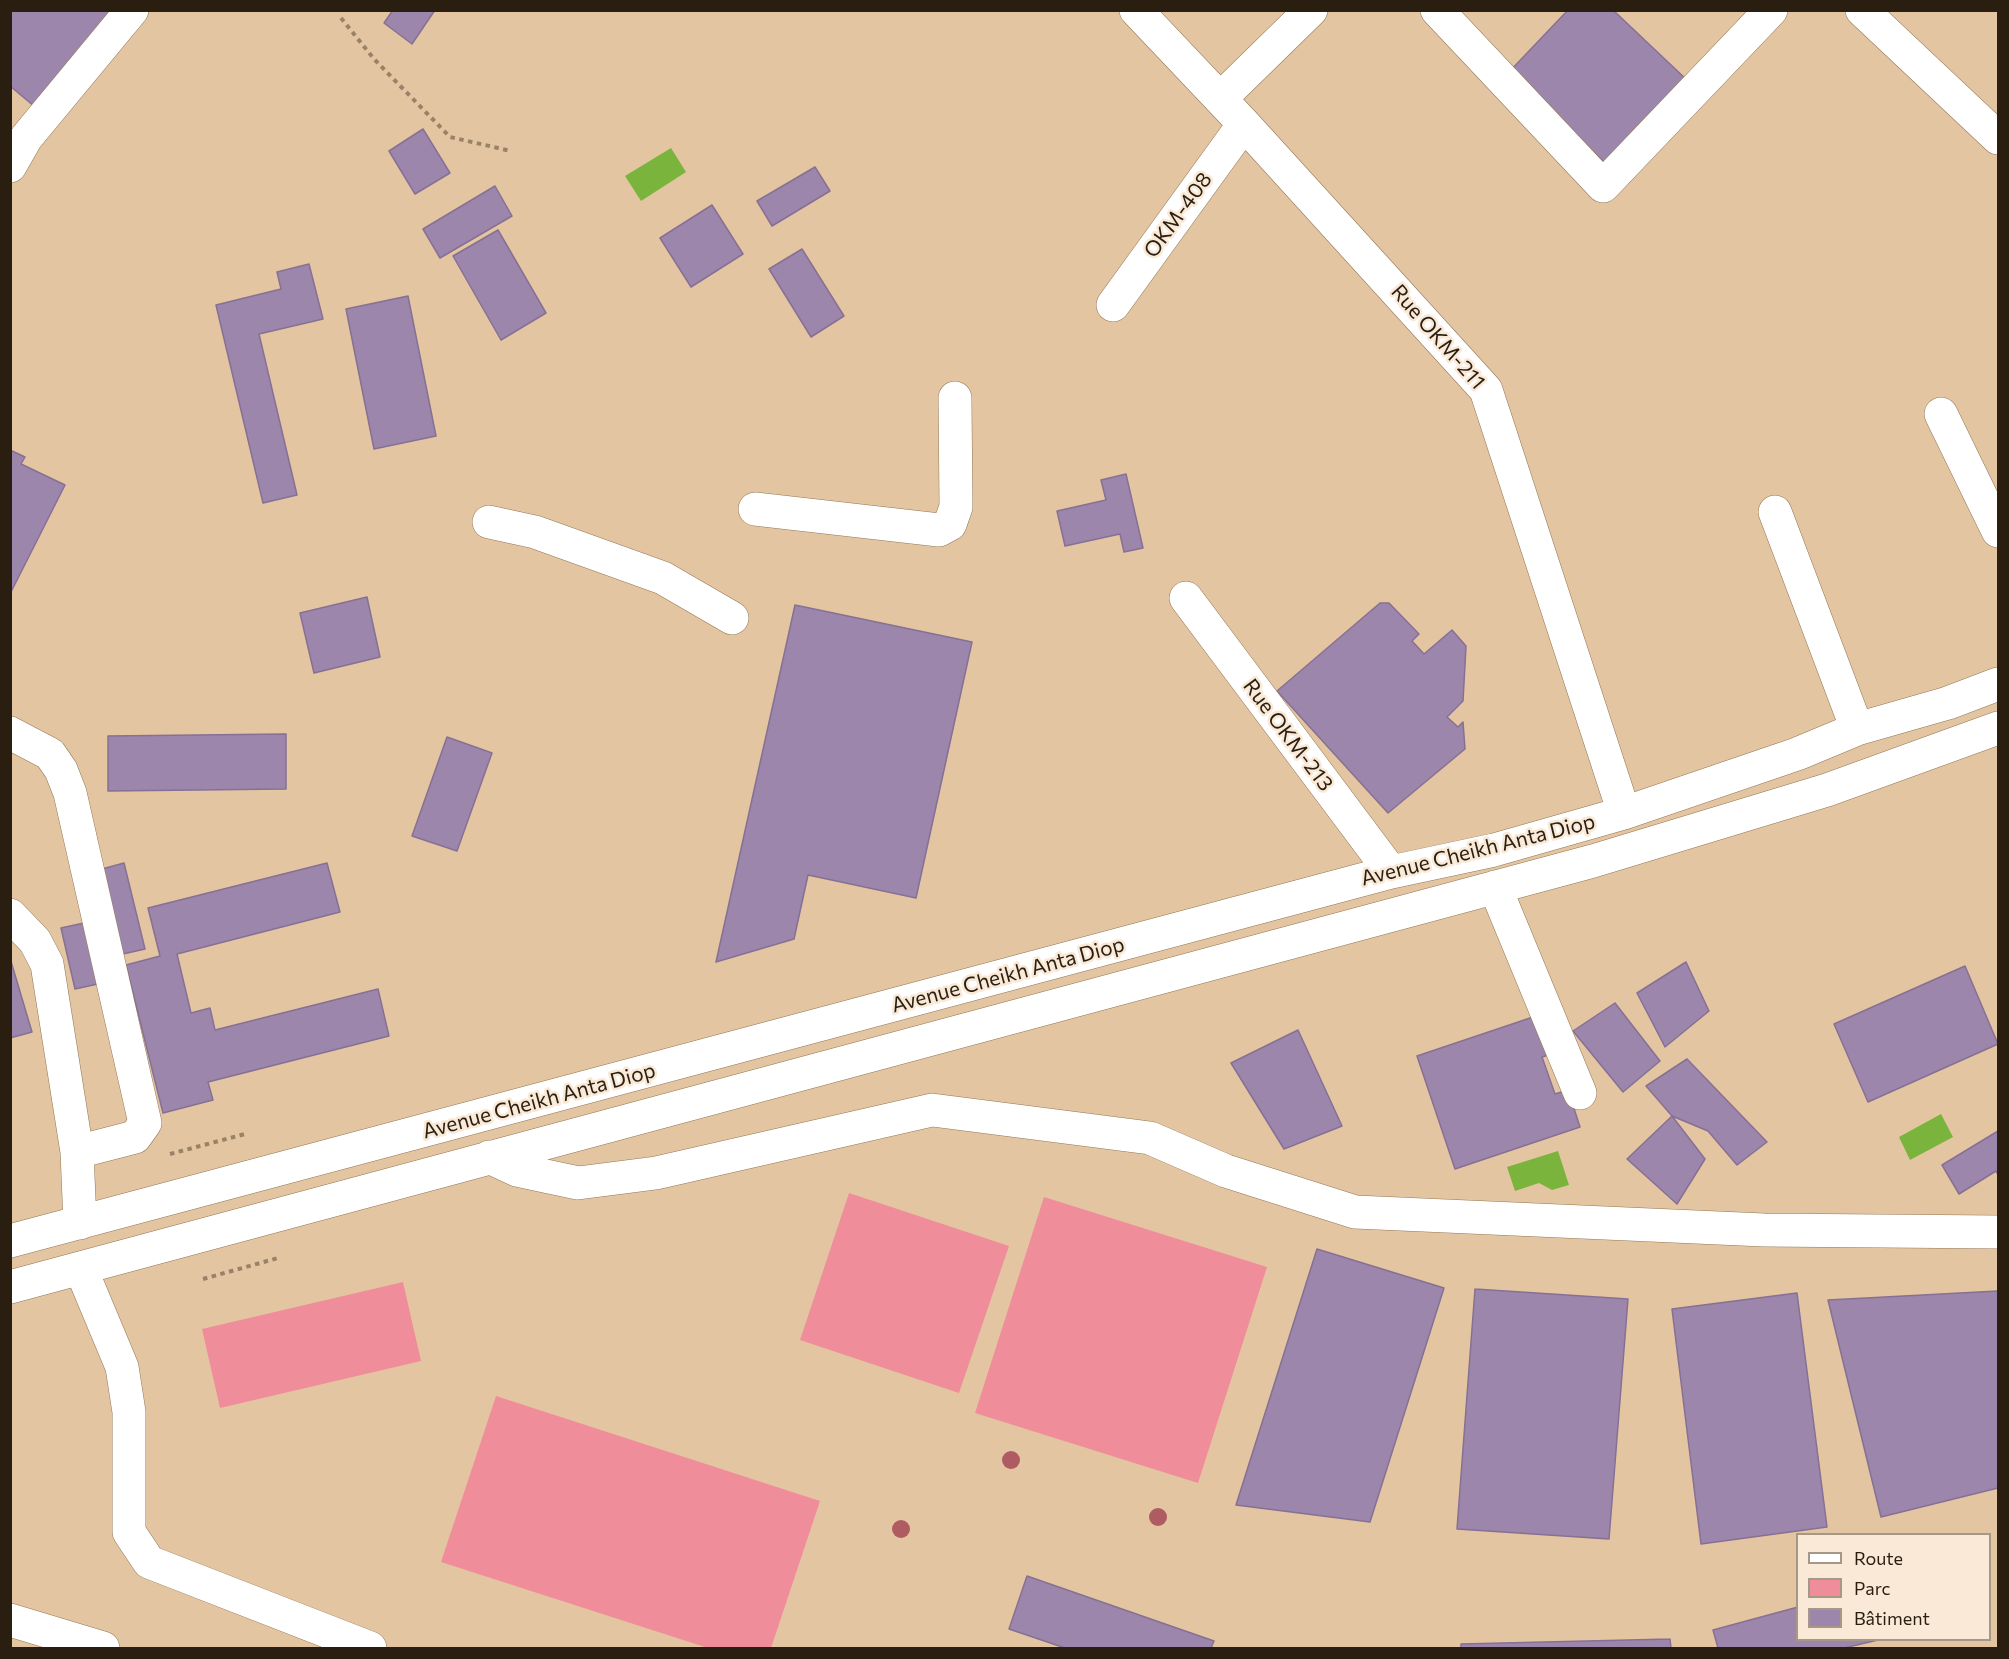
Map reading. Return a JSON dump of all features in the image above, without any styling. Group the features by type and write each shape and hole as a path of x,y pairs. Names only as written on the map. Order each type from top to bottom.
{"street":[{"path":"10,166 18,131 132,10"},
{"name":"Rue OKM-211","path":"1136,10 1221,98 1486,390 1624,813"},
{"path":"1221,98 1311,10"},
{"path":"1437,10 1603,186 1772,10"},
{"path":"1862,10 1998,138"},
{"name":"OKM-408","path":"1113,305 1244,124"},
{"path":"755,509 939,530 950,524 956,507 955,398"},
{"path":"1941,414 1998,531"},
{"path":"1775,512 1857,729"},
{"path":"489,522 535,532 663,578 732,618"},
{"name":"Rue OKM-213","path":"1186,598 1391,872"},
{"name":"Avenue Cheikh Anta Diop","path":"10,1241 1391,872 1494,850 1624,813 1797,754 1857,729 1948,703 1998,684"},
{"name":"Avenue Cheikh Anta Diop","path":"10,1287 1495,887 1751,814 1998,728"},
{"path":"10,733 50,754 61,770 70,793 145,1123 135,1137 77,1152"},
{"path":"1495,887 1580,1093"},
{"path":"10,915 35,941 47,964 77,1152 80,1223"},
{"path":"489,1157 517,1170 579,1183 656,1173 932,1110 1150,1138 1226,1171 1355,1212 1764,1230 1998,1232"},
{"path":"81,1269 122,1367 129,1412 129,1532 149,1562 370,1648"},
{"path":"10,1620 103,1648"}],"path":[{"path":"340,18 394,82 450,137 512,151"},
{"path":"170,1154 245,1134"},
{"path":"203,1279 278,1258"}],"green space":[{"path":"849,1193 1009,1246 959,1393 800,1340"},
{"path":"1044,1197 1267,1267 1198,1483 975,1413"},
{"path":"403,1282 421,1361 220,1408 202,1329"},
{"path":"496,1396 820,1501 771,1648 708,1648 441,1562"}],"shaded area":[{"path":"671,148 686,172 641,201 625,176"},
{"path":"1941,1114 1953,1137 1910,1160 1899,1137"},
{"path":"1558,1151 1569,1185 1552,1190 1539,1183 1515,1191 1507,1167"}],"building":[{"path":"10,10 128,10 41,112 10,86"},
{"path":"393,10 435,10 412,44 384,23"},
{"path":"1568,10 1613,10 1689,82 1608,166 1509,72"},
{"path":"423,129 450,173 415,194 389,151"},
{"path":"815,167 830,191 772,226 757,201"},
{"path":"495,186 512,216 440,258 423,229"},
{"path":"712,205 743,254 691,287 660,238"},
{"path":"498,230 546,313 501,340 453,256"},
{"path":"802,249 844,316 811,337 769,269"},
{"path":"309,264 323,319 259,334 297,495 263,503 216,305 281,289 277,272"},
{"path":"408,296 436,436 374,449 346,309"},
{"path":"10,450 25,457 21,464 65,485 10,594"},
{"path":"1126,474 1143,548 1124,552 1120,534 1065,546 1057,511 1106,500 1101,480"},
{"path":"367,597 380,657 314,673 300,613"},
{"path":"1380,603 1389,603 1419,634 1412,641 1424,654 1452,630 1466,646 1463,701 1447,717 1458,727 1463,722 1465,749 1388,813 1277,691"},
{"path":"795,605 972,642 916,898 808,875 794,939 716,962"},
{"path":"286,734 286,789 108,791 108,736"},
{"path":"447,737 492,753 457,851 412,836"},
{"path":"124,863 145,949 123,954 102,869"},
{"path":"327,863 340,912 177,954 191,1013 210,1008 215,1030 378,989 389,1036 208,1082 213,1100 163,1113 126,965 160,956 148,908"},
{"path":"84,923 98,984 75,989 61,928"},
{"path":"10,958 32,1032 10,1038"},
{"path":"1686,962 1709,1011 1665,1047 1637,993"},
{"path":"1965,966 1998,1044 1868,1102 1834,1024"},
{"path":"1615,1003 1660,1061 1623,1092 1573,1031"},
{"path":"1542,1014 1555,1053 1542,1057 1555,1094 1568,1090 1580,1127 1455,1169 1417,1056"},
{"path":"1298,1030 1342,1126 1284,1149 1231,1063"},
{"path":"1687,1059 1767,1142 1737,1165 1708,1131 1672,1116 1646,1086"},
{"path":"1672,1116 1705,1159 1677,1204 1627,1159"},
{"path":"1998,1131 1998,1175 1996,1171 1959,1194 1942,1165"},
{"path":"1317,1249 1444,1288 1370,1522 1236,1505"},
{"path":"1475,1289 1628,1299 1609,1539 1457,1529"},
{"path":"1998,1291 1998,1488 1881,1517 1828,1300"},
{"path":"1797,1293 1827,1527 1701,1544 1672,1309"},
{"path":"1027,1576 1214,1641 1211,1648 1065,1648 1009,1629"},
{"path":"1796,1608 1796,1641 1874,1641 1844,1648 1718,1648 1713,1630"},
{"path":"1670,1639 1671,1648 1461,1648 1461,1644"}]}
